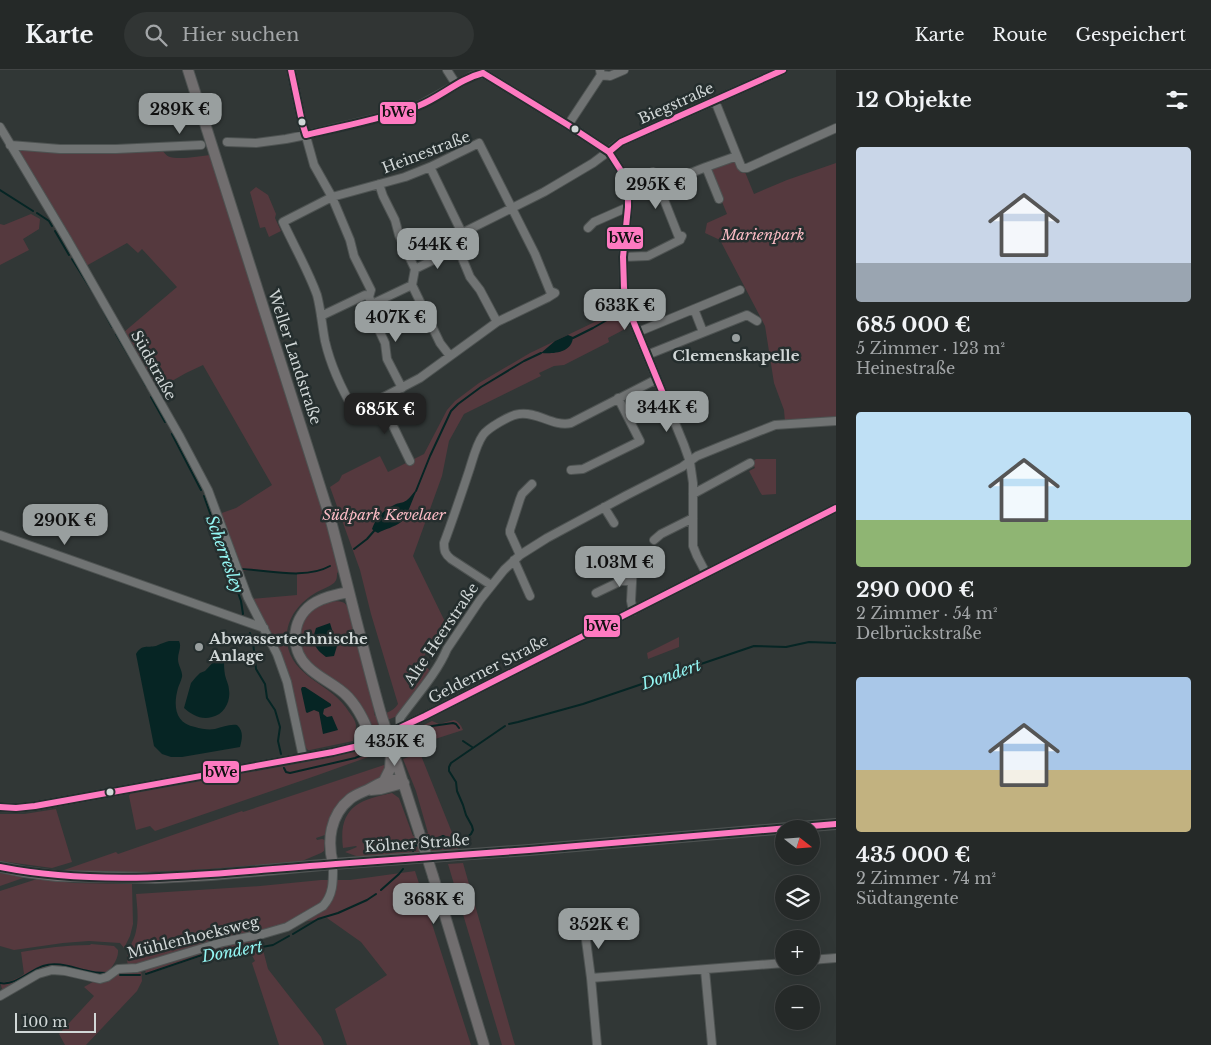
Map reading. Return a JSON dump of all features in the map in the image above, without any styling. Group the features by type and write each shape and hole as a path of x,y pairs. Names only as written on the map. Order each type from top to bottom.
{"main road":[{"name":"Weller Landstraße","path":"188,70 331,521 366,662 391,745 394,768"},
{"path":"349,592 323,599 306,610 298,623 295,636 296,645 301,658 309,668 342,691 353,703 372,741"},
{"path":"384,781 394,768 404,783 484,1045"},
{"path":"333,864 330,854 331,833 335,818 341,809 349,800 384,781 394,780 404,783"},
{"path":"367,790 381,789 404,783"},
{"name":"Kölner Straße","path":"0,867 57,876 155,878 202,876 836,824"}],"street":[{"path":"291,70 302,122 314,165 332,197 350,240 354,256 370,290 373,317 385,343 388,359 402,388"},
{"path":"447,70 456,84"},
{"path":"568,125 600,72 610,76 624,70"},
{"name":"Biegstraße","path":"462,233 544,192 593,163 621,142 783,70"},
{"path":"227,142 256,142 306,135 389,115 420,105 456,84 484,72 609,152 625,177 628,195 623,257 624,288 627,306 690,462 693,494 692,540 694,551 706,573"},
{"path":"715,101 736,156 743,168 747,168 836,128"},
{"name":"Südstraße","path":"0,127 67,239 180,437 208,490 248,598 277,654 287,682 303,757"},
{"name":"Heinestraße","path":"479,144 535,254 550,291 555,293 497,322 420,378 355,412 331,364 312,282 283,222 332,197 380,184 430,167 479,144"},
{"path":"10,145 60,150 201,145"},
{"path":"658,186 736,156"},
{"path":"430,167 462,233 458,248 470,277 480,290 497,322"},
{"path":"706,167 719,199"},
{"path":"623,257 648,256 681,238 653,172"},
{"path":"380,184 399,235 415,269 412,285 440,343 450,356"},
{"path":"588,228 594,222 628,207"},
{"path":"415,269 458,248"},
{"path":"370,300 412,285"},
{"path":"638,332 740,290"},
{"path":"321,316 365,295 370,300"},
{"path":"694,309 703,332"},
{"path":"647,354 747,315 757,321"},
{"path":"491,585 451,559 444,550 444,543 484,433 518,414 530,414 559,424 571,423 657,379"},
{"path":"571,470 583,469 640,441 618,398"},
{"path":"380,399 410,461"},
{"name":"Alte Heerstraße","path":"402,727 400,718 435,671 447,649 491,585 517,558 547,538 690,462 697,456 775,424 836,421"},
{"path":"693,494 750,463"},
{"path":"530,596 510,530 522,494 532,484"},
{"path":"604,507 614,523"},
{"name":"Gelderner Straße","path":"0,807 35,806 303,757 372,741 836,508"},
{"path":"654,540 661,534 693,518"},
{"path":"0,535 264,628"},
{"path":"633,564 631,601 633,611"},
{"path":"596,593 621,581 632,581"},
{"name":"Mühlenhoeksweg","path":"0,996 38,974 52,970 100,979 107,978 118,969 136,968 223,942 286,927 323,906 327,901 333,887 333,864"},
{"path":"576,913 584,924 597,1045"},
{"path":"820,959 836,958"},
{"path":"591,978 775,964"},
{"path":"705,970 712,1045"}],"green space":[{"path":"22,149 84,153 161,149 167,156 174,158 211,155 318,492 340,571 337,573 334,583 310,596 294,613 288,626 287,642 290,654 296,664 304,673 342,702 353,717 356,726 353,741 310,750 305,747 295,703 251,599 297,595 297,574 256,570 240,572 219,514 236,508 272,485 203,365 156,390 124,332 177,287 142,249 138,253 127,243 86,266 21,155 20,151"},
{"name":"Marienpark","path":"736,157 741,173 745,172 754,194 836,163 836,417 785,422 784,410 774,383 765,326 720,240 705,233 707,223 727,214 708,168"},
{"path":"256,187 268,195 281,231 269,237 265,227 260,228 250,192"},
{"path":"31,214 40,219 39,229 23,239 29,250 0,265 0,224 4,225"},
{"name":"Südpark Kevelaer","path":"621,311 627,328 608,338 609,342 564,365 554,366 539,373 541,376 464,414 449,441 442,476 413,556 451,634 437,636 421,661 431,672 397,716 378,724 380,731 375,730 363,712 305,659 298,635 308,613 319,606 329,603 338,601 345,603 349,610 376,711 374,712 375,716 391,711 396,707 398,704 360,570 330,487 339,481 342,475 380,456 388,472 424,454 447,410 455,401 479,383 530,353"},
{"path":"756,459 776,459 776,494 762,495 760,492 749,471 755,468 752,462"},
{"path":"679,637 679,647 648,659 647,653"},
{"path":"454,720 460,724 463,730 401,750 397,738 432,721 439,724"},
{"path":"381,741 385,751 155,831 150,826 136,830 129,796 131,792 335,756"},
{"path":"420,753 459,850 394,856 356,856 345,852 357,847 343,848 342,834 347,815 360,803 392,793 399,798 413,836 428,833 416,791 403,759"},
{"path":"387,764 381,778 343,798 330,818 325,835 316,838 317,840 325,840 324,851 302,861 210,869 127,873 64,870 116,852 118,854"},
{"path":"56,809 72,862 52,868 0,861 0,814 24,814"},
{"path":"463,863 515,1045 502,1045 448,864"},
{"path":"415,871 471,1045 347,1045 335,1009 387,975 361,942 327,918 277,926 140,964 128,965 127,956 137,926 136,894 321,880 350,880"},
{"path":"0,873 26,877 0,886"},
{"path":"37,879 74,883 132,884 133,924 124,948 120,943 89,941 14,950 0,946 0,891"},
{"path":"257,938 262,946 268,969 321,1037 324,1045 279,1045 252,963 255,961 248,948 244,947 212,953 146,975 145,968 210,948"},
{"path":"91,944 114,946 118,950 116,961 103,977 54,969 5,990 2,989 0,982 18,978 24,974 21,952"},
{"path":"141,969 142,981 137,991 86,1045 65,1045 59,1034 94,996 84,987 111,975"}],"water":[{"path":"568,335 573,337 572,342 566,349 556,353 541,353 555,341"},
{"path":"415,491 407,513 401,522 378,533 372,529 378,517 388,508 406,501"},
{"path":"330,623 337,646 334,656 326,657 315,645 314,637 316,628"},
{"path":"169,641 179,641 180,643 178,659 182,677 178,688 176,707 180,718 188,725 205,729 237,725 242,732 240,747 182,757 171,757 162,754 154,746 136,654 143,648"},
{"path":"218,657 224,659 229,688 228,703 216,716 204,718 197,716 184,708 191,683"},
{"path":"302,687 305,687 331,704 331,706 324,709 323,714 327,717 332,716 338,730 323,734 319,712 314,710 306,712"}],"waterway":[{"name":"Scherresley","path":"0,190 33,211"},
{"name":"Scherresley","path":"37,213 49,221 52,226"},
{"name":"Scherresley","path":"55,231 69,255"},
{"name":"Scherresley","path":"72,259 99,302"},
{"name":"Scherresley","path":"102,308 112,327"},
{"path":"573,338 621,312"},
{"name":"Scherresley","path":"116,334 132,361"},
{"path":"416,491 451,411 481,387 541,353"},
{"name":"Scherresley","path":"137,369 146,386"},
{"name":"Scherresley","path":"151,397 165,422"},
{"name":"Scherresley","path":"172,434 201,490"},
{"name":"Scherresley","path":"204,496 241,601 243,614"},
{"path":"354,549 374,531"},
{"path":"241,569 309,573 330,566"},
{"name":"Scherresley","path":"250,633 256,669 265,684 267,698 275,710 280,727 278,741 281,754"},
{"name":"Dondert","path":"509,724 583,704 754,646 786,647 809,642 836,643"},
{"name":"Scherresley","path":"397,740 418,728 453,723 459,728"},
{"name":"Dondert","path":"425,840 432,841 443,836 461,840 471,834 472,826 466,815 457,791 456,782 449,771 449,767 451,763 505,726"},
{"name":"Scherresley","path":"463,741 472,747"},
{"name":"Scherresley","path":"284,768 286,772 290,773 355,758 385,746"},
{"name":"Dondert","path":"413,851 418,842"},
{"name":"Dondert","path":"381,890 403,869"},
{"name":"Dondert","path":"293,934 318,919 338,913 376,894"},
{"name":"Dondert","path":"146,974 211,952 243,946 262,947 273,945 289,936"},
{"name":"Dondert","path":"0,983 11,982 38,968 49,965 60,965 107,973"},
{"name":"Dondert","path":"120,975 140,975"}],"transit line":[{"name":"bWe","path":"291,70 306,135"},
{"name":"bWe","path":"609,152 621,142 783,70"},
{"name":"bWe","path":"483,73 609,152 625,177 628,207 623,257 624,288 627,306 664,396"},
{"name":"bWe","path":"306,135 404,111 434,98 466,79 483,73"},
{"name":"bWe","path":"0,807 35,806 333,752 372,741 836,508"},
{"name":"bWe","path":"0,867 42,874 84,877 168,877 645,841 836,824"}],"place":[{"name":"Clemenskapelle","path":"736,338"},
{"name":"Abwassertechnische Anlage","path":"199,647"}]}
